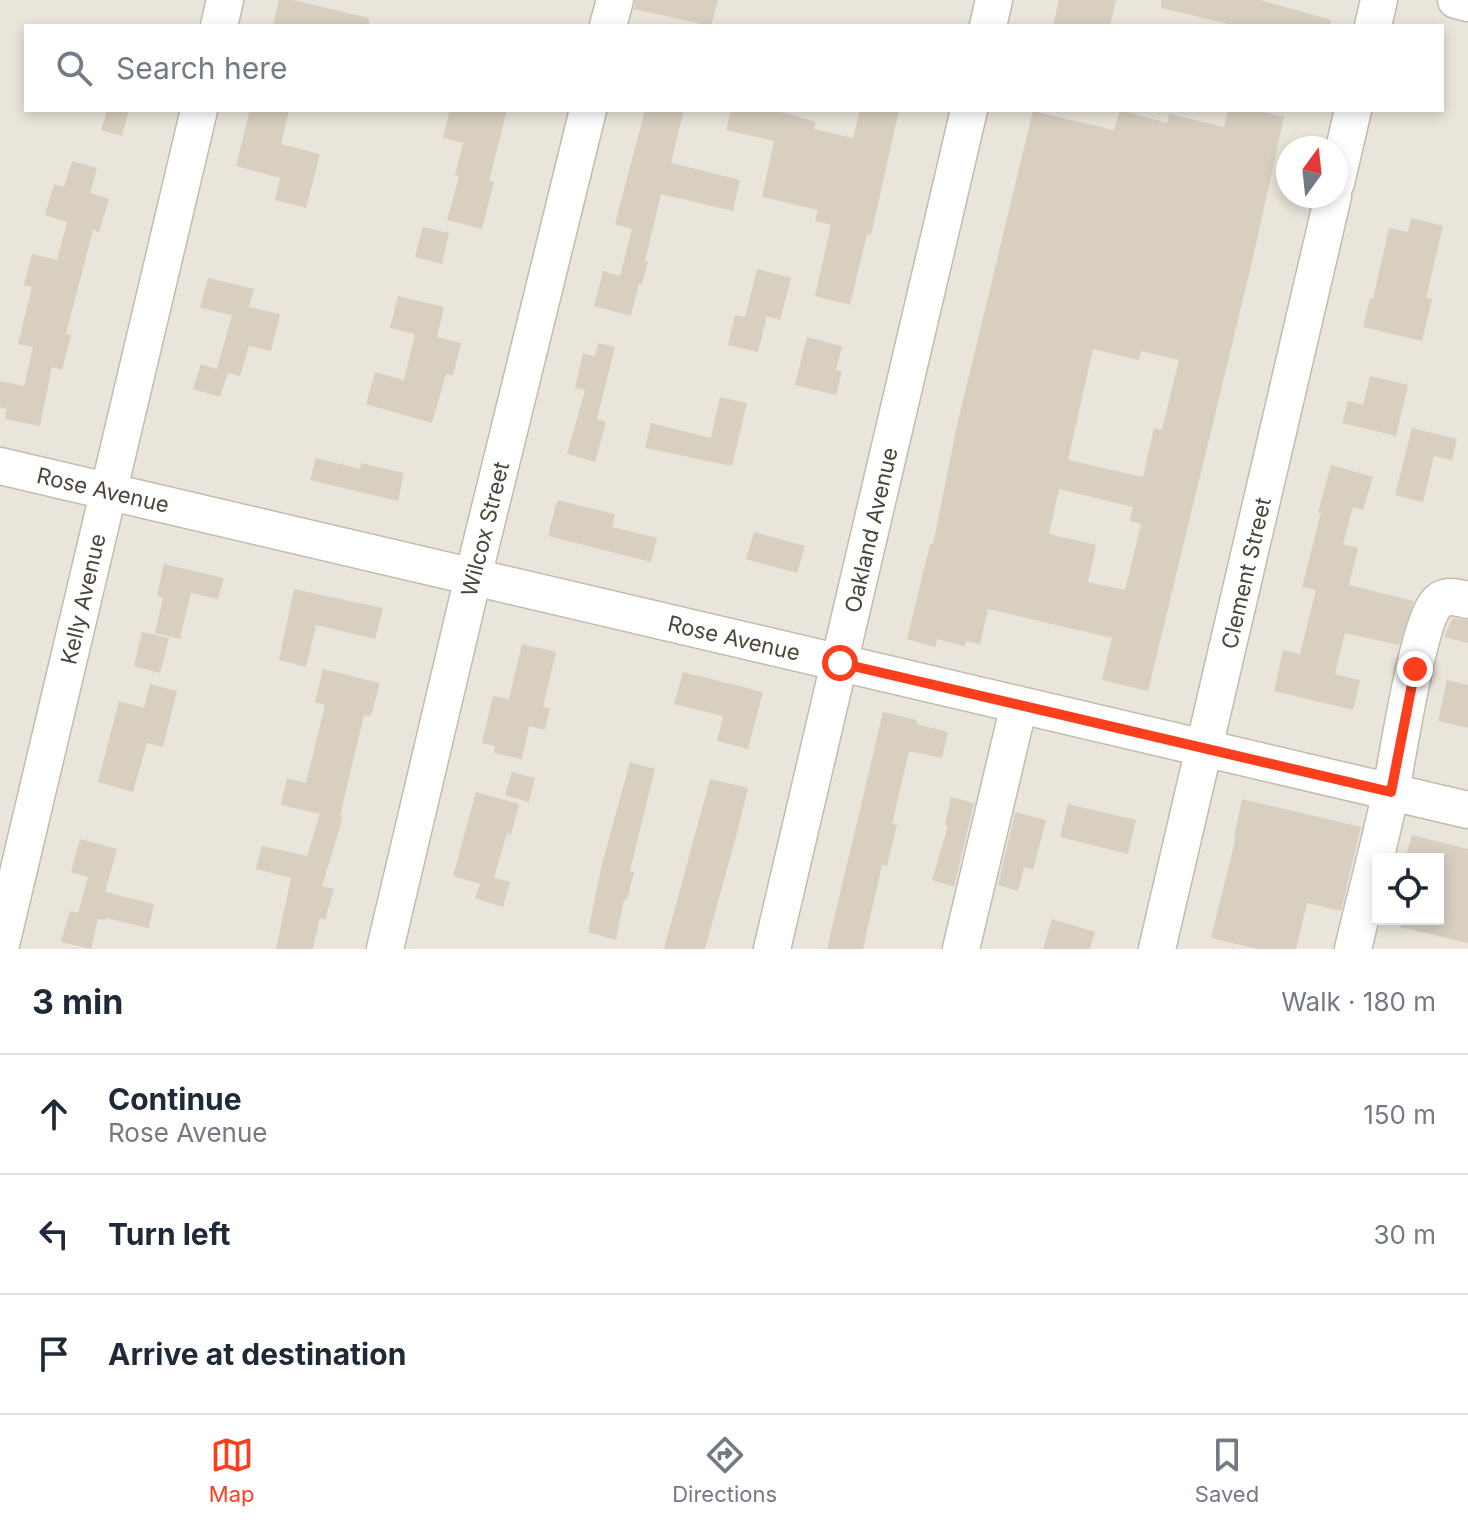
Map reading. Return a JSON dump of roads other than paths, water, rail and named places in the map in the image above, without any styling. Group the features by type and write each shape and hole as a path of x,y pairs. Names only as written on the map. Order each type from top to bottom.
{"street":[{"path":"219,24 225,0"},
{"path":"609,24 615,0"},
{"path":"988,24 994,0"},
{"path":"1373,24 1379,0"},
{"path":"1456,0 1468,3"},
{"name":"Kelly Avenue","path":"0,949 199,112"},
{"name":"Wilcox Street","path":"385,949 588,112"},
{"name":"Oakland Avenue","path":"772,949 969,112"},
{"path":"1347,136 1353,112"},
{"name":"Clement Street","path":"1157,949 1330,208"},
{"name":"Rose Avenue","path":"0,466 1468,810"},
{"path":"1353,949 1391,792 1412,680 1432,611 1439,601 1449,597 1468,600"},
{"path":"961,949 1019,705"}]}
